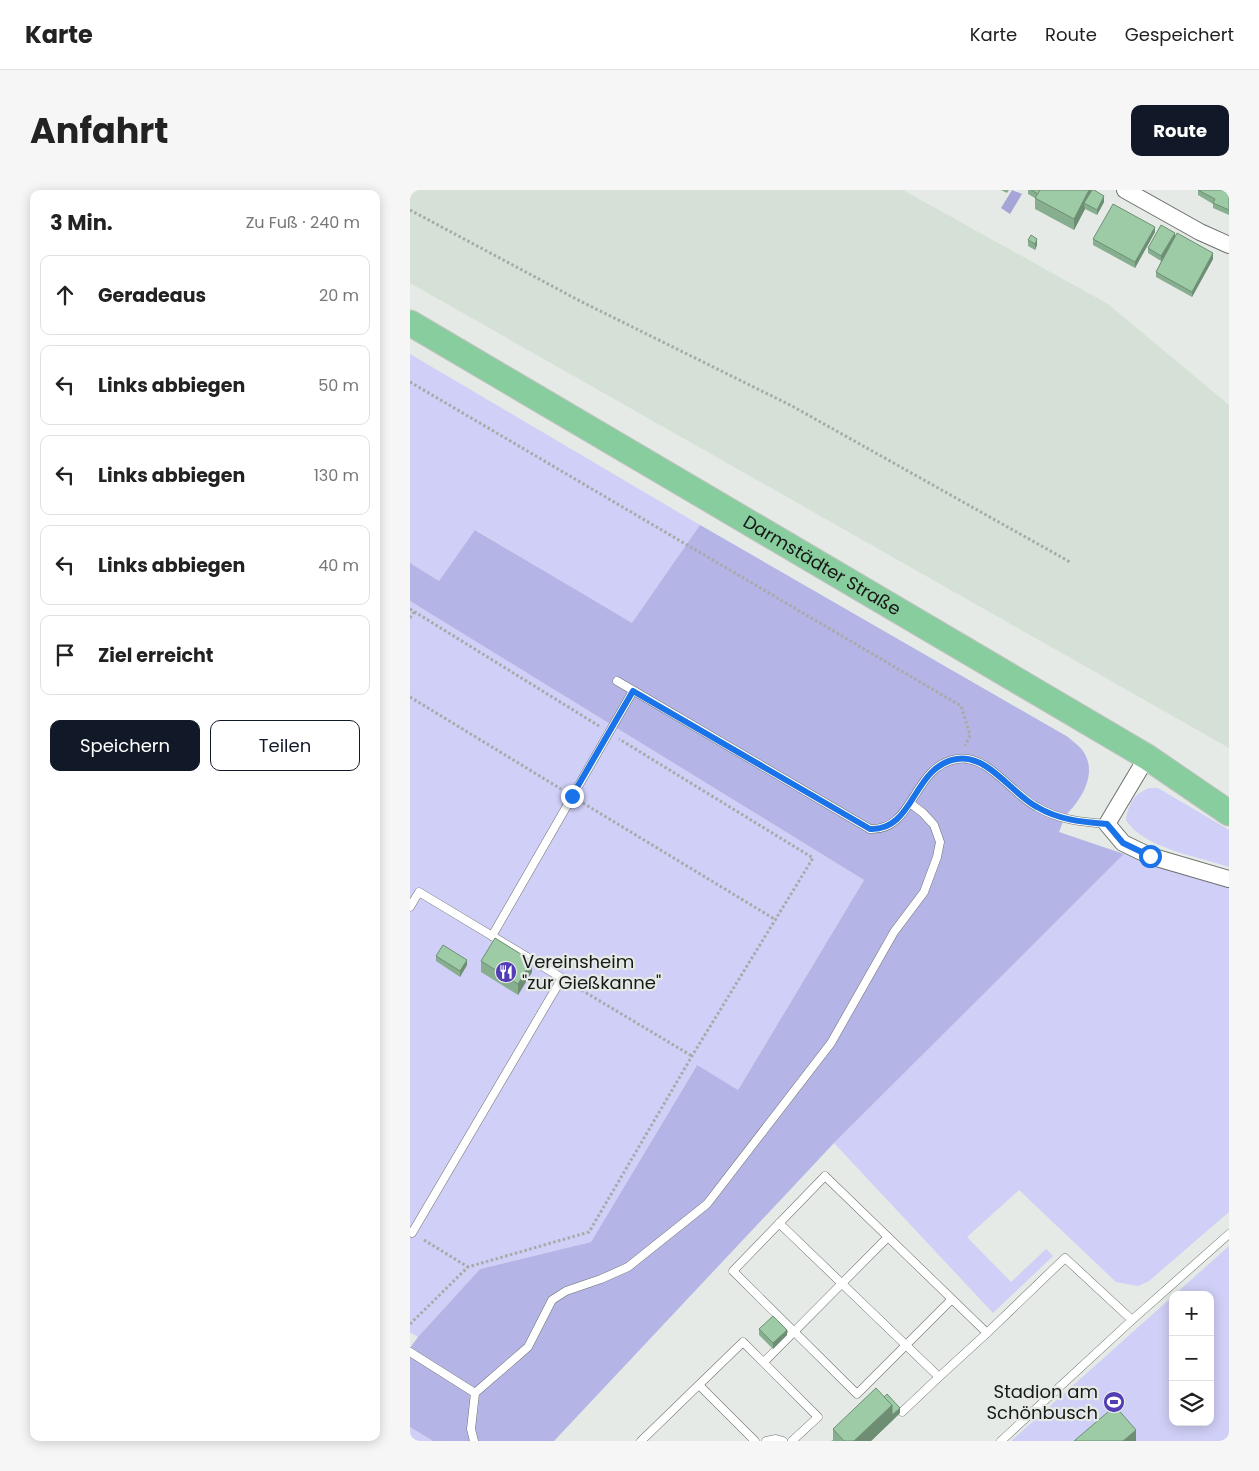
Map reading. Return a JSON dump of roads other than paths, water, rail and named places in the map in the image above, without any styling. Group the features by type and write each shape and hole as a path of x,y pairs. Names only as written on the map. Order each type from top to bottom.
{"main road":[{"name":"Darmstädter Straße","path":"410,323 1147,757 1229,813"}],"street":[{"path":"1125,190 1200,232 1229,245"},
{"path":"1147,757 1107,824 1123,843 1150,856 1229,879"}],"lane":[{"path":"617,681 870,829 880,830 892,824 910,803 920,783 931,771 944,762 959,758 978,762 992,769 1009,787 1036,807 1068,820 1107,824"},
{"path":"492,936 633,691"},
{"path":"474,1441 471,1429 475,1393 528,1347 552,1300 566,1291 628,1267 707,1204 831,1043 894,932 924,892 937,857 940,842 934,825 910,803"},
{"path":"410,907 419,892 562,978 411,1233"},
{"path":"952,1298 857,1394 733,1270 825,1176 952,1298 987,1333"},
{"path":"779,1223 939,1377"},
{"path":"1001,1441 1132,1320 1229,1234"},
{"path":"764,1362 888,1236"},
{"path":"902,1412 1065,1258 1132,1320"},
{"path":"644,1440 743,1342 818,1416 792,1441"},
{"path":"410,1352 475,1393"},
{"path":"699,1385 755,1441"},
{"path":"766,1441 776,1439 783,1441"}],"place":[{"name":"Vereinsheim \"zur Gießkanne\"","path":"506,972"},
{"name":"Stadion am Schönbusch","path":"1114,1402"}]}
